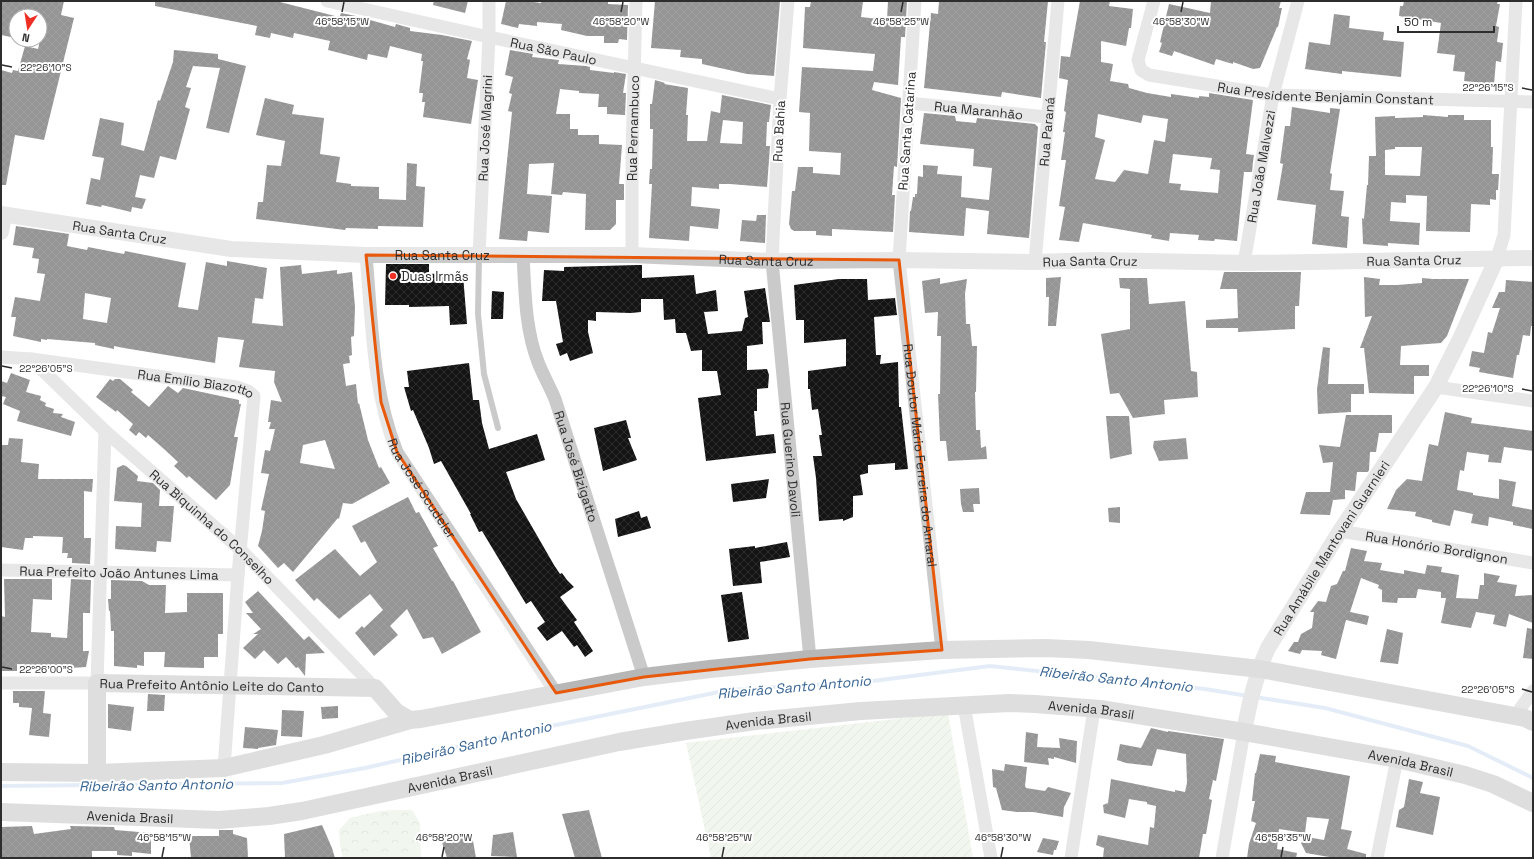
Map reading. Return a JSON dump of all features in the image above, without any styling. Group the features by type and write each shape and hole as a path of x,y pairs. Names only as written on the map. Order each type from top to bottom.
{"main road":[{"path":"1,772 97,773 224,768 324,745 410,720 644,677 810,659 942,650 1039,648 1089,650 1515,716 1525,718 1533,722"},
{"path":"97,683 97,773"},
{"name":"Rua Prefeito Antônio Leite do Canto","path":"97,683 375,688"},
{"name":"Rua Biquinha do Conselho","path":"375,688 396,712 410,720"},
{"name":"Avenida Brasil","path":"1,812 219,820 269,816 333,804 619,742 685,731 756,721 854,712 964,705 1034,704 1094,708 1245,729 1397,759 1465,775 1493,784 1533,803"}],"street":[{"name":"Rua São Paulo","path":"327,1 780,99"},
{"name":"Rua José Magrini","path":"479,256 489,37 489,1"},
{"name":"Rua Pernambuco","path":"632,255 632,156 636,1"},
{"name":"Rua Bahia","path":"772,261 780,99 788,1"},
{"name":"Rua Santa Catarina","path":"899,260 915,1"},
{"name":"Rua Paraná","path":"1035,262 1058,1"},
{"name":"Rua Presidente Benjamin Constant","path":"1154,1 1138,60 1141,70 1149,76 1273,95 1533,102"},
{"name":"Rua João Malvezzi","path":"1244,263 1273,95 1298,1"},
{"path":"1497,258 1504,235 1516,1"},
{"name":"Rua Maranhão","path":"909,103 1047,117"},
{"path":"1,232 2,214"},
{"name":"Rua Santa Cruz","path":"2,214 231,249 366,255 632,255 772,261 899,260 1035,262 1096,260 1244,263 1533,258"},
{"name":"Rua José Scudeler","path":"366,255 375,359 381,402 388,431 397,452 556,693"},
{"name":"Rua José Bizigatto","path":"522,255 530,335 538,362 555,399 644,677"},
{"name":"Rua Amábile Mantovani Guarnieri","path":"1222,858 1245,729 1258,676 1268,648 1340,531 1436,386 1460,339 1497,258"},
{"name":"Rua Doutor Mário Ferreira do Amaral","path":"899,260 942,650"},
{"name":"Rua Guerino Davoli","path":"772,261 810,659"},
{"path":"1,357 31,359"},
{"name":"Rua Biquinha do Conselho","path":"31,359 105,431 240,549 375,688"},
{"name":"Rua Emílio Biazotto","path":"31,359 237,387 252,394 254,396 240,549"},
{"path":"1436,386 1533,401"},
{"path":"97,683 105,431"},
{"name":"Rua Honório Bordignon","path":"1340,531 1533,563"},
{"path":"224,768 240,549"},
{"name":"Rua Prefeito João Antunes Lima","path":"1,570 238,575"},
{"name":"Rua Prefeito Antônio Leite do Canto","path":"1,683 97,683"},
{"path":"1515,716 1533,691"},
{"path":"964,705 991,858"},
{"path":"1071,858 1094,708"},
{"path":"1380,856 1397,759"}],"lane":[{"path":"479,256 478,314 484,374 498,428"}],"highlighted area":[{"path":"366,255 899,260 942,650 810,659 644,677 556,693 397,452 381,402"}],"green space":[{"path":"948,713 973,858 711,858 686,743"},
{"path":"412,810 420,823 421,858 343,858 340,846 339,830 350,818 380,811"}],"building":[{"path":"1,1 64,1 61,15 74,18 44,140 15,135 6,185 1,185 1,70 12,73 13,70 18,71 24,48 48,48 48,8 8,8 8,36 1,35"},
{"path":"155,1 276,1 335,16 340,16 341,13 395,27 396,24 410,28 410,31 472,41 467,59 470,60 467,78 478,80 471,124 423,117 425,102 422,102 423,93 419,93 423,61 421,61 422,54 390,46 387,58 368,54 367,60 328,50 330,41 294,33 293,38 271,33 270,38 255,35 257,26 155,6"},
{"path":"434,1 468,1 465,13 433,5"},
{"path":"506,1 541,3 541,1 608,1 608,4 628,5 627,40 619,39 618,43 604,43 604,36 587,36 561,30 562,24 537,22 537,26 519,24 518,28 501,24"},
{"path":"655,1 780,1 774,76 747,74 702,64 702,59 680,57 681,50 651,48"},
{"path":"811,1 863,1 861,17 887,20 888,1 907,1 905,37 901,37 898,85 874,82 872,90 901,98 897,167 894,166 892,195 895,195 893,232 832,229 832,236 816,235 816,231 794,231 791,229 789,224 792,191 795,191 798,167 813,167 813,173 840,175 841,153 809,151 810,113 799,112 802,67 873,71 875,54 803,48 805,7 810,7"},
{"path":"939,1 1048,1 1041,98 1002,92 1001,97 924,88 931,13 938,14"},
{"path":"1080,1 1110,1 1109,6 1133,9 1131,28 1129,28 1126,46 1101,41 1101,62 1113,64 1110,81 1128,84 1129,88 1147,93 1171,97 1171,94 1199,98 1199,96 1209,97 1209,93 1253,100 1246,154 1254,155 1252,172 1244,172 1237,241 1215,239 1214,241 1198,240 1199,235 1170,233 1169,241 1151,238 1152,235 1083,223 1079,242 1059,240 1065,207 1059,206 1066,160 1061,160 1065,132 1063,132 1066,112 1064,111 1068,80 1059,78 1061,56 1070,57","holes":["1098,114 1141,123 1143,115 1168,119 1165,142 1154,140 1148,174 1124,170 1115,182 1095,179 1105,140 1095,137","1173,154 1212,158 1210,169 1220,170 1218,193 1180,190 1181,184 1169,183"]},
{"path":"1211,1 1281,1 1279,8 1282,8 1278,27 1260,68 1253,69 1233,62 1233,64 1216,59 1214,65 1174,51 1172,56 1159,52 1169,4 1210,13"},
{"path":"1404,1 1498,1 1497,4 1500,4 1496,26 1499,27 1497,42 1503,43 1501,62 1496,61 1494,84 1464,81 1465,72 1453,71 1455,55 1437,53 1441,23 1399,16 1400,6 1403,6"},
{"path":"1334,14 1350,16 1349,28 1384,32 1383,40 1404,42 1401,77 1342,71 1342,74 1305,69 1309,42 1330,45"},
{"path":"174,50 218,54 218,59 246,66 229,133 206,128 220,68 193,66 186,87 191,88 185,107 190,109 176,160 160,156 154,178 140,175 135,197 146,199 142,209 132,207 131,212 102,205 101,207 86,204 91,178 100,180 104,158 92,156 100,118 124,123 121,145 144,151 158,100 160,101 173,62"},
{"path":"510,50 533,54 532,57 559,60 558,64 586,66 590,67 590,70 626,74 623,93 626,93 625,115 607,114 607,107 598,107 599,94 579,93 579,91 560,89 556,114 570,114 570,129 578,129 578,135 599,135 599,144 622,145 619,184 624,184 624,200 616,200 616,224 610,230 585,230 586,194 563,192 562,195 551,194 554,163 529,164 527,194 552,196 549,233 528,231 527,241 499,239 512,112 508,111 512,94 509,93 513,77 505,75"},
{"path":"655,80 665,83 664,84 688,88 686,115 688,115 687,141 707,141 711,111 720,113 722,95 771,105 769,122 767,122 766,146 770,146 767,187 719,184 719,189 692,187 691,206 720,209 718,229 690,226 689,241 649,238 652,184 649,184 650,169 652,169 653,129 650,129 650,104 652,104","holes":["723,120 743,122 742,144 720,143"]},
{"path":"265,98 294,105 292,114 324,118 320,154 340,157 336,182 351,184 351,186 379,187 379,199 406,200 407,163 417,164 416,186 425,187 423,227 378,226 378,229 346,228 345,230 256,219 258,202 263,202 267,165 281,166 285,141 256,135"},
{"path":"1292,107 1330,113 1330,108 1340,109 1330,173 1332,174 1330,190 1344,191 1341,216 1349,217 1347,248 1312,244 1316,205 1277,200 1283,164 1280,163 1285,126 1290,126"},
{"path":"924,113 955,116 956,121 976,123 977,118 1035,124 1038,127 1029,238 987,234 989,211 966,208 964,236 909,232 910,211 913,197 917,194 918,176 923,177 923,165 938,166 937,174 962,176 961,197 989,200 992,168 973,166 974,149 920,144"},
{"path":"1423,115 1448,117 1448,115 1464,115 1464,120 1491,120 1491,147 1493,147 1492,174 1499,174 1496,200 1490,199 1490,205 1471,204 1470,232 1426,231 1427,196 1406,195 1406,203 1391,202 1390,221 1420,223 1419,245 1388,243 1388,246 1363,244 1362,218 1364,219 1368,185 1369,156 1376,156 1375,117 1423,117","holes":["1395,147 1422,147 1420,176 1385,175 1385,150 1395,149"]},
{"path":"757,215 766,215 765,243 740,241 742,220 756,221"},
{"path":"16,226 69,234 67,246 87,250 88,247 124,254 125,251 186,263 178,307 198,310 206,262 227,266 227,261 267,268 263,299 255,298 252,323 283,326 280,267 301,265 302,274 337,270 337,274 352,272 355,307 354,336 351,337 352,355 349,356 350,363 343,364 346,386 356,384 358,404 359,403 368,440 379,468 381,467 390,483 352,504 343,503 339,519 338,518 293,572 284,563 278,568 258,546 265,511 261,510 269,474 261,473 265,450 270,451 275,429 269,429 271,422 268,422 271,400 282,402 274,382 275,371 239,367 244,340 218,337 215,363 114,346 114,349 95,345 95,343 47,339 41,339 41,342 13,336 16,317 11,317 15,297 40,301 45,274 37,273 39,259 32,258 34,248 13,245","holes":["85,293 111,298 107,323 83,319","325,440 335,469 300,463 303,445"]},
{"path":"386,264 429,264 429,274 449,273 448,277 463,275 467,324 450,325 449,306 409,307 409,305 385,305"},
{"path":"642,265 642,278 694,275 696,294 716,290 718,311 704,312 708,334 742,331 745,318 748,317 744,291 765,288 770,322 762,322 763,344 747,346 747,370 767,369 769,375 768,388 757,389 757,411 754,411 756,436 774,434 776,453 706,461 698,398 721,395 717,371 702,371 702,350 691,351 686,333 676,333 675,319 664,320 663,299 641,299 641,312 596,312 596,321 588,320 588,332 593,353 570,361 567,353 560,356 556,344 563,342 556,301 542,301 544,270 564,271 564,267"},
{"path":"1224,272 1301,272 1299,306 1295,306 1295,329 1238,332 1238,328 1206,328 1206,320 1238,318 1237,289 1220,289"},
{"path":"1061,277 1056,326 1048,326 1049,297 1046,297 1046,278"},
{"path":"1364,277 1380,279 1379,285 1422,283 1422,278 1469,279 1447,336 1441,343 1401,346 1400,365 1429,365 1429,376 1414,376 1414,394 1369,393 1364,348 1360,348 1372,316 1365,317"},
{"path":"940,278 940,284 967,279 965,294 966,324 970,324 972,346 977,346 975,392 976,430 980,430 981,448 986,446 987,459 948,461 946,441 940,441 938,394 940,394 941,336 937,336 938,312 925,313 922,281"},
{"path":"1119,278 1147,278 1149,304 1185,301 1191,371 1197,372 1198,397 1164,400 1165,414 1133,418 1119,393 1110,394 1101,334 1130,329 1130,289 1120,288"},
{"path":"839,279 867,279 868,300 895,298 897,315 874,317 876,355 881,355 880,364 898,362 899,407 901,407 908,469 895,470 895,463 868,465 868,473 860,475 863,495 853,496 853,517 843,521 843,519 819,521 813,456 822,456 819,435 822,435 818,409 812,410 810,389 808,389 808,371 846,366 846,339 804,343 804,320 796,320 794,285"},
{"path":"1506,280 1533,282 1533,326 1531,326 1530,336 1523,335 1519,355 1517,355 1513,378 1479,372 1480,368 1469,366 1472,351 1484,353 1488,332 1492,333 1500,308 1492,308 1499,292 1505,292"},
{"path":"492,291 504,292 503,319 491,319"},
{"path":"1323,347 1330,348 1328,384 1364,384 1364,394 1351,394 1351,412 1318,414 1317,389"},
{"path":"469,363 473,400 479,400 482,423 489,449 537,434 545,460 506,472 516,499 554,565 560,574 562,573 574,587 560,597 577,620 574,622 593,651 585,657 577,645 574,647 562,631 547,641 537,628 545,622 531,601 526,604 482,531 479,532 471,514 441,461 434,464 413,410 411,411 404,387 409,387 407,371"},
{"path":"11,373 30,380 26,392 41,396 40,400 46,403 45,406 54,409 53,413 63,414 61,417 75,422 71,436 17,421 20,411 3,404 6,397 1,396 1,381 7,383"},
{"path":"110,379 113,381 115,379 120,379 133,390 131,392 149,407 168,386 178,393 183,388 239,400 239,404 241,404 234,437 238,437 230,485 216,500 189,476 187,478 174,466 178,462 148,435 146,438 139,432 136,436 129,430 133,424 117,410 116,412 96,397"},
{"path":"1445,412 1472,418 1471,423 1533,431 1533,451 1504,447 1501,463 1488,462 1489,455 1467,452 1464,471 1460,470 1457,490 1473,493 1473,495 1499,499 1499,479 1516,482 1512,506 1533,510 1533,529 1513,525 1513,522 1489,517 1488,526 1471,523 1473,514 1454,510 1450,526 1415,516 1416,512 1387,509 1396,490 1407,479 1422,481 1429,444 1438,446"},
{"path":"1346,415 1392,415 1392,433 1379,433 1376,452 1370,452 1368,472 1357,472 1355,491 1345,490 1345,499 1333,500 1330,515 1300,514 1306,492 1330,492 1333,462 1323,463 1319,445 1340,447"},
{"path":"1106,416 1129,416 1132,454 1110,459"},
{"path":"626,420 631,438 628,438 637,460 603,471 594,428"},
{"path":"9,438 23,439 21,462 39,464 38,479 93,479 92,492 84,491 84,538 91,538 90,564 72,563 72,558 67,558 68,553 62,553 63,537 33,536 33,538 25,538 23,550 1,547 1,445 8,445"},
{"path":"1186,438 1188,459 1159,461 1153,447 1154,441"},
{"path":"123,465 138,476 137,481 153,483 160,490 159,506 174,506 171,542 157,541 156,552 115,549 116,526 141,527 142,503 114,501 117,468"},
{"path":"769,479 766,498 733,502 731,484"},
{"path":"979,488 980,504 973,504 974,512 963,512 960,489"},
{"path":"408,497 416,513 419,512 438,546 433,548 481,632 442,654 433,637 423,639 407,609 390,626 398,635 374,656 355,633 362,626 364,628 383,610 370,594 339,619 317,598 314,601 295,580 335,549 360,576 377,562 365,541 361,543 352,526"},
{"path":"1120,507 1120,523 1109,522 1108,508"},
{"path":"639,511 641,518 647,516 651,528 618,537 615,519"},
{"path":"787,542 790,557 760,562 762,583 733,586 729,549 755,546 755,548"},
{"path":"1351,548 1367,551 1364,561 1382,563 1380,570 1404,574 1404,570 1425,574 1427,565 1442,567 1441,572 1459,575 1456,598 1478,599 1480,585 1484,585 1484,573 1500,576 1497,582 1517,585 1515,596 1533,595 1533,623 1509,614 1506,627 1493,624 1495,615 1476,612 1471,628 1441,623 1446,598 1441,598 1441,592 1418,589 1416,598 1398,598 1397,603 1382,602 1382,590 1378,588 1379,585 1361,578 1350,612 1369,616 1367,625 1346,620 1336,659 1321,655 1322,651 1302,650 1300,654 1288,651 1294,642 1298,642 1301,634 1312,628 1314,612 1310,612 1318,601 1326,602 1331,586 1337,584 1343,571 1345,571"},
{"path":"4,579 52,579 52,600 33,599 31,632 51,633 51,637 67,638 71,579 91,580 90,613 83,613 83,651 89,651 86,667 71,668 17,664 17,671 1,671 1,616 5,617"},
{"path":"111,580 142,581 149,585 166,585 165,613 187,612 187,593 223,593 223,634 218,634 218,657 204,657 204,668 164,667 165,652 144,652 144,666 137,665 137,668 114,666 114,631 111,631 108,599 111,599"},
{"path":"258,591 304,640 309,636 325,653 306,654 305,676 298,667 296,668 286,657 278,664 264,650 255,659 243,648 258,634 253,634 261,629 246,613 253,613 245,602"},
{"path":"742,592 749,639 728,642 721,595"},
{"path":"1527,628 1533,629 1533,659 1523,658"},
{"path":"1387,629 1403,633 1398,664 1380,662"},
{"path":"13,691 45,691 43,713 51,714 49,737 29,735 32,708 19,707 19,703 13,703"},
{"path":"148,694 165,695 164,711 147,711"},
{"path":"108,704 134,707 131,731 108,728"},
{"path":"338,706 338,718 322,719 321,707"},
{"path":"282,710 304,711 302,737 281,736"},
{"path":"245,727 278,730 276,745 258,749 243,748"},
{"path":"1151,728 1168,732 1224,739 1216,781 1213,780 1209,799 1212,800 1206,834 1203,834 1199,858 1103,858 1104,848 1096,845 1098,835 1148,845 1150,827 1154,828 1156,806 1147,804 1147,802 1129,799 1125,818 1104,813 1103,805 1108,803 1111,779 1175,792 1175,790 1185,792 1187,783 1186,754 1157,749 1152,766 1126,763 1117,760 1120,744 1141,748"},
{"path":"1026,732 1038,734 1037,747 1060,748 1059,738 1077,741 1076,763 1054,757 1054,759 1048,758 1049,765 1024,762"},
{"path":"1260,754 1276,756 1275,762 1350,776 1341,829 1352,831 1347,849 1366,854 1366,858 1335,858 1306,853 1301,843 1307,837 1324,840 1329,819 1307,817 1305,833 1279,829 1277,849 1297,853 1296,858 1247,858 1249,844 1256,823 1251,821 1255,801 1252,801 1255,773"},
{"path":"1005,764 1027,767 1026,788 1045,791 1048,787 1071,793 1064,807 1063,817 1033,812 1002,810 996,788 993,787 992,769 1004,771"},
{"path":"1409,779 1423,782 1420,793 1440,797 1433,835 1396,827 1399,810 1404,807"},
{"path":"589,810 602,858 575,858 562,814"},
{"path":"322,825 335,858 285,858 284,834"},
{"path":"32,826 34,834 71,829 70,826 114,827 115,830 151,833 151,854 132,852 132,856 117,855 117,851 92,851 92,858 1,858 1,827"},
{"path":"219,830 233,830 233,834 247,838 248,858 191,858 189,836 219,836"},
{"path":"513,832 517,857 491,856 493,835"},
{"path":"472,835 476,858 447,858 441,839"},
{"path":"1043,838 1059,841 1053,855 1037,852"}],"waterway":[{"name":"Ribeirão Santo Antonio","path":"1,786 282,783 365,768 536,729 729,690 865,682 990,666 1205,689 1248,696"},
{"name":"Ribeirão Santo Antonio","path":"1255,697 1325,708 1468,746 1533,778"}],"place":[{"name":"Duas Irmãs","path":"393,276"}]}
